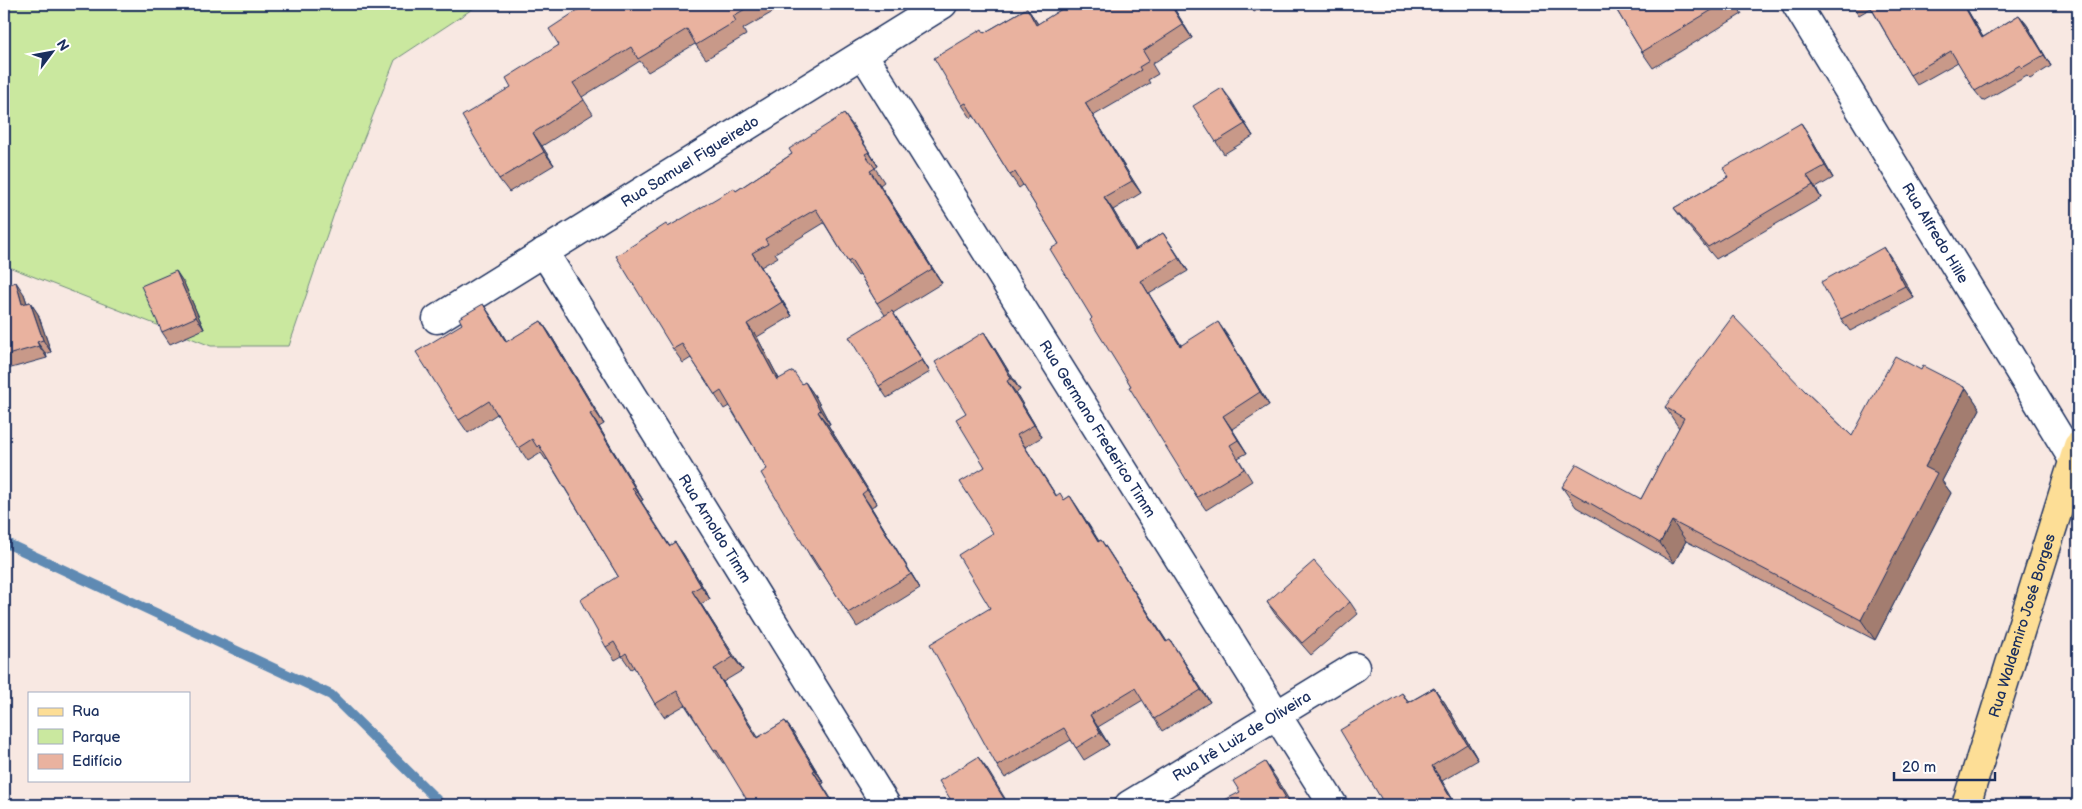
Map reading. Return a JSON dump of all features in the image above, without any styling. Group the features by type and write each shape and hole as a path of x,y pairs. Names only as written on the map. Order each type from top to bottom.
{"main road":[{"name":"Rua Waldemiro José Borges","path":"1966,805 2076,454"}],"street":[{"name":"Rua Samuel Figueiredo","path":"436,319 943,4"},
{"name":"Rua Alfredo Hille","path":"1796,4 2076,454"},
{"name":"Rua Germano Frederico Timm","path":"862,54 1333,805"},
{"name":"Rua Arnoldo Timm","path":"544,252 886,805"},
{"name":"Rua Irê Luiz de Oliveira","path":"1129,805 1355,667"}],"green space":[{"path":"4,4 480,4 395,60 335,211 289,346 211,346 4,265"}],"building":[{"path":"587,4 754,4 733,16 736,21 696,45 687,29 638,59 631,47 573,83 584,100 533,133 544,152 499,179 462,116 511,87 506,78 559,45 549,29"},
{"path":"1070,4 1170,4 1183,25 1143,51 1149,61 1139,67 1141,70 1085,103 1132,181 1104,197 1135,250 1163,233 1179,258 1141,281 1180,346 1218,322 1260,392 1223,416 1238,440 1230,445 1244,469 1197,497 1129,387 1131,386 1090,320 1092,318 1050,249 1059,244 1015,172 1010,175 966,103 962,105 934,58 982,29 984,33 1027,8 1036,25"},
{"path":"1613,4 1722,4 1642,52"},
{"path":"1869,4 1963,4 1982,38 2019,15 2044,55 2022,68 2020,65 1975,91 1951,51 1910,75"},
{"path":"1222,88 1245,124 1216,142 1193,106"},
{"path":"844,114 869,152 865,154 875,168 870,171 932,269 877,303 851,260 848,262 816,209 765,239 768,244 752,253 782,302 747,324 777,380 793,371 802,384 805,382 820,410 818,412 867,490 862,494 911,574 848,613 810,556 761,473 767,469 721,391 715,395 682,344 673,349 616,256 666,224 668,227 734,188 736,191 792,154 789,149"},
{"path":"1801,123 1825,166 1807,176 1813,185 1708,247 1674,208 1728,177 1723,168"},
{"path":"1884,247 1905,286 1841,319 1821,282"},
{"path":"176,271 196,317 162,332 141,286"},
{"path":"16,282 22,304 30,302 43,340 37,342 39,346 4,356 4,286"},
{"path":"483,304 506,342 541,321 595,411 590,414 634,487 632,488 669,546 675,542 701,586 692,591 733,657 714,669 757,738 785,721 834,805 750,805 716,749 714,750 677,691 655,704 626,653 622,656 614,642 606,647 580,600 618,576 539,445 537,447 532,439 518,448 489,401 459,420 416,352 462,324 459,318"},
{"path":"892,311 922,360 879,386 849,337"},
{"path":"1733,316 1805,391 1852,436 1895,356 1921,370 1923,366 1966,388 1925,467 1937,473 1861,620 1672,521 1660,543 1562,487 1577,464 1641,499 1684,418 1665,407"},
{"path":"984,332 1011,378 1007,381 1034,425 1017,435 1056,496 1060,493 1064,500 1070,496 1098,542 1101,540 1166,642 1170,640 1201,690 1154,719 1135,688 1090,715 1100,733 1076,748 1064,728 997,766 930,644 990,608 958,555 993,533 960,482 985,467 956,419 966,413 935,362"},
{"path":"1314,561 1350,602 1302,643 1267,602"},
{"path":"1434,688 1467,744 1432,766 1451,799 1444,803 1445,805 1385,805 1340,730 1402,693 1408,703"},
{"path":"978,757 1008,805 954,805 939,781"},
{"path":"1265,762 1290,805 1215,805 1240,792 1233,781"}],"waterway":[{"path":"4,542 331,695 442,805"}]}
